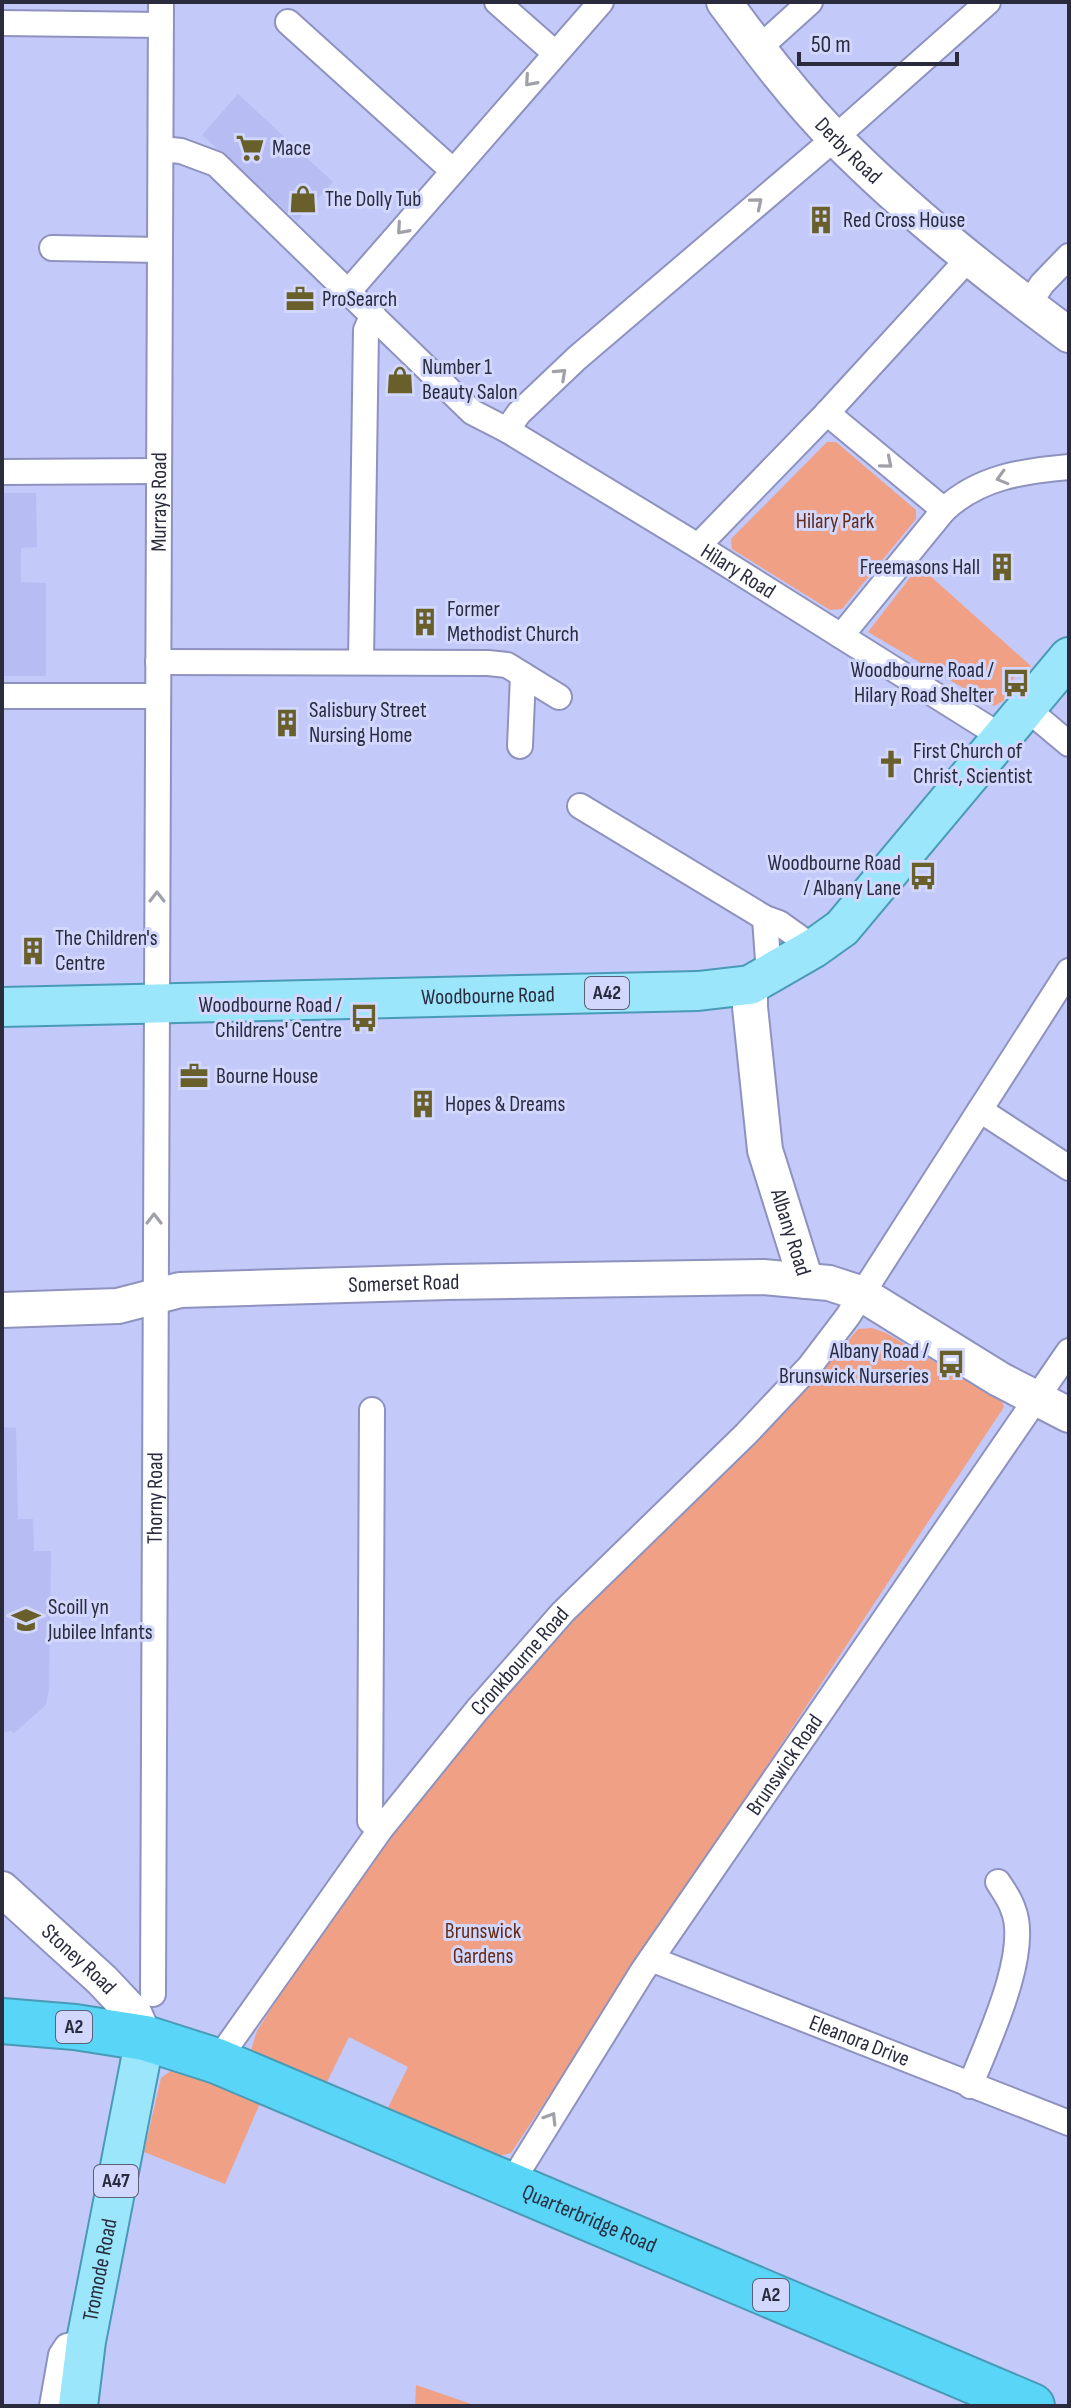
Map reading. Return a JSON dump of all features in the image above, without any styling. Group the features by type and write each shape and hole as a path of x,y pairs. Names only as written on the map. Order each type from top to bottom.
{"highway":[{"name":"A2","path":"2,2021 75,2027 145,2038"},
{"name":"Quarterbridge Road","path":"145,2038 217,2061 1032,2406"}],"main road":[{"name":"Derby Road","path":"724,2 834,138 969,258 1069,335"},
{"name":"Woodbourne Road","path":"2,1007 698,991 759,980 842,928 1069,657"},
{"name":"Albany Road","path":"759,980 750,1007 765,1150 806,1281 829,1283 860,1293 999,1379 1069,1415"},
{"name":"Somerset Road","path":"2,1310 118,1306 180,1290 763,1277 806,1281"},
{"name":"Stoney Road","path":"2,1889 102,1980 135,2015 145,2038"},
{"name":"Tromode Road","path":"78,2406 86,2341 145,2038"}],"street":[{"path":"497,2 555,53"},
{"path":"348,292 601,2"},
{"path":"759,48 810,2"},
{"path":"507,430 519,413 577,358 988,2"},
{"path":"2,23 161,13"},
{"name":"Murrays Road","path":"156,1003 161,13"},
{"path":"288,22 452,170"},
{"name":"Hilary Road","path":"161,149 181,151 216,164 472,412 698,546 1002,737"},
{"path":"52,248 160,250"},
{"path":"1028,305 1042,284 1069,256"},
{"path":"698,546 827,413 969,258"},
{"path":"361,662 366,330 373,314"},
{"path":"827,413 944,510"},
{"path":"841,636 957,497 981,484 1028,470 1069,467"},
{"path":"2,472 158,471"},
{"path":"158,662 488,663 507,665 559,697"},
{"path":"520,746 523,675"},
{"path":"2,696 158,696"},
{"path":"1026,708 1069,744"},
{"path":"580,806 765,918 779,923 814,948"},
{"path":"759,980 765,918"},
{"name":"Cronkbourne Road","path":"217,2061 380,1830 477,1710 563,1612 746,1434 810,1366 848,1316 1069,971"},
{"name":"Thorny Road","path":"153,1994 156,1003"},
{"path":"980,1110 1069,1168"},
{"name":"Brunswick Road","path":"510,2185 651,1959 1069,1351"},
{"path":"372,1410 370,1821 380,1830"},
{"path":"970,2086 1010,1983 1015,1957 1017,1926 1014,1910 998,1882"},
{"name":"Eleanora Drive","path":"651,1959 1069,2123"},
{"path":"52,2406 61,2355 67,2346 86,2341"}],"shaded area":[{"path":"238,94 333,182 297,221 202,135"},
{"path":"2,493 36,493 37,547 21,548 21,582 46,583 46,676 2,676"},
{"name":"Scoill yn Jubilee Infants","path":"2,1427 16,1428 18,1519 33,1519 34,1551 51,1551 49,1690 46,1705 14,1733 2,1733"}],"green space":[{"name":"Hilary Park","path":"827,442 836,442 916,510 916,519 842,609 830,610 732,549 731,539"},
{"path":"919,566 1031,666 1021,678 1016,675 1007,687 1011,690 1003,701 994,706 868,632"},
{"name":"Brunswick Gardens","path":"872,1328 886,1333 1002,1402 1004,1407 511,2153 483,2160 384,2116 408,2067 349,2037 325,2086 250,2053 257,2031 297,1967 421,1796 569,1623 818,1377 858,1329"},
{"path":"172,2070 180,2070 261,2101 225,2184 144,2152 161,2078"},
{"path":"416,2385 477,2406 415,2406"}],"place":[{"name":"Mace","path":"250,148"},
{"name":"The Dolly Tub","path":"303,199"},
{"name":"Red Cross House","path":"821,220"},
{"name":"ProSearch","path":"300,299"},
{"name":"Number 1 Beauty Salon","path":"400,380"},
{"name":"Freemasons Hall","path":"1002,567"},
{"name":"Former Methodist Church","path":"425,622"},
{"name":"Woodbourne Road / Hilary Road Shelter","path":"1016,683"},
{"name":"Salisbury Street Nursing Home","path":"287,723"},
{"name":"First Church of Christ, Scientist","path":"891,764"},
{"name":"Woodbourne Road / Albany Lane","path":"923,876"},
{"name":"The Children's Centre","path":"33,951"},
{"name":"Woodbourne Road / Childrens' Centre","path":"364,1018"},
{"name":"Bourne House","path":"194,1076"},
{"name":"Hopes & Dreams","path":"423,1104"},
{"name":"Albany Road / Brunswick Nurseries","path":"951,1364"},
{"name":"Scoill yn Jubilee Infants","path":"26,1620"}]}
